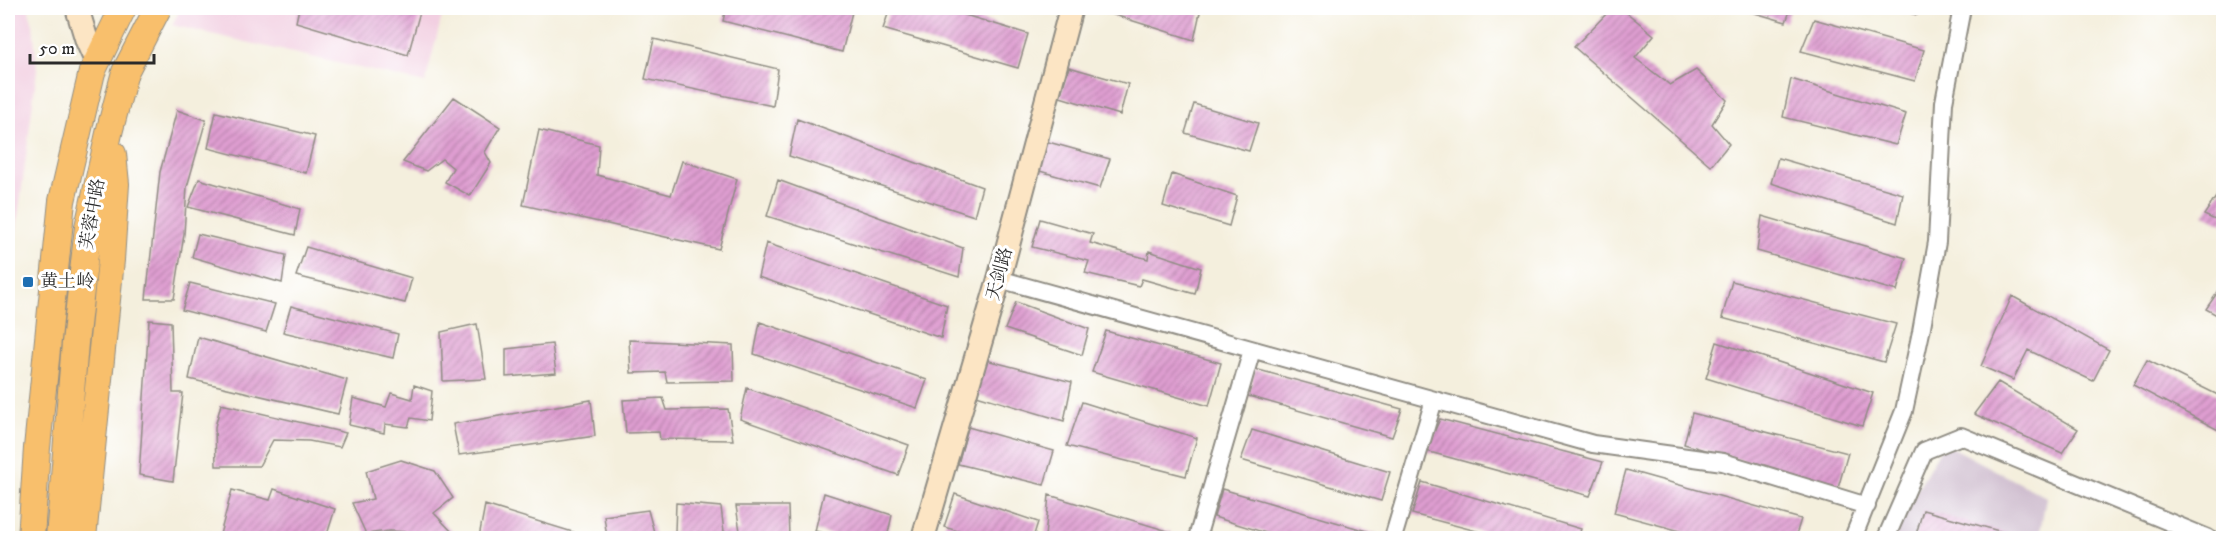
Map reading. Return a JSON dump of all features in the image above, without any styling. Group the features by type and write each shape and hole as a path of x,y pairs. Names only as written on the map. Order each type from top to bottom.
{"main road":[{"name":"芙蓉中路","path":"31,538 37,448 62,201 96,62 123,8"},
{"name":"芙蓉中路","path":"59,538 75,343 88,226 125,72 158,8"},
{"path":"83,538 111,261 116,184 110,129"}],"street":[{"path":"77,8 96,62"},
{"name":"天剑路","path":"923,538 999,279 1071,8"},
{"path":"1853,538 1904,411 1921,332 1937,242 1944,102 1962,8"},
{"path":"999,279 1593,444 1723,462 1867,506"},
{"path":"1197,538 1252,350"},
{"path":"1392,538 1434,400"},
{"path":"1886,538 1924,451 1961,436 2208,538"}],"shaded area":[{"path":"8,8 28,8 33,24 37,70 8,296"},
{"path":"181,8 444,8 425,83 172,25"},
{"path":"1944,443 2046,497 2039,538 1889,538"}],"building":[{"path":"299,8 421,8 408,55 296,22"},
{"path":"726,8 835,8 852,12 842,52 723,21"},
{"path":"890,8 942,8 1028,34 1018,68 883,29"},
{"path":"1092,8 1201,8 1194,40"},
{"path":"1612,8 1621,8 1654,35 1635,58 1670,85 1696,70 1727,100 1712,124 1729,144 1711,166 1574,47"},
{"path":"1738,8 1791,8 1786,22"},
{"path":"1892,8 1918,8 1917,15"},
{"path":"1814,19 1924,50 1915,81 1801,51"},
{"path":"654,39 778,69 773,106 645,79"},
{"path":"1069,67 1128,84 1120,115 1060,97"},
{"path":"1791,79 1906,114 1896,145 1783,117"},
{"path":"454,97 500,127 485,152 491,163 470,196 445,182 453,168 442,159 426,171 403,162"},
{"path":"1194,104 1258,123 1249,151 1185,133"},
{"path":"177,110 206,120 187,187 184,234 174,299 146,299 160,172"},
{"path":"216,112 315,136 306,173 208,148"},
{"path":"797,119 982,187 974,216 789,156"},
{"path":"539,130 599,145 597,175 671,195 682,161 737,179 719,249 523,205"},
{"path":"1041,140 1110,159 1100,188 1036,170"},
{"path":"1778,158 1903,194 1897,223 1771,183"},
{"path":"1172,174 1237,196 1229,226 1163,206"},
{"path":"199,179 300,209 295,235 188,207"},
{"path":"778,180 963,248 959,277 767,216"},
{"path":"2224,185 2224,224 2204,215"},
{"path":"1762,216 1906,258 1897,291 1757,251"},
{"path":"1040,219 1093,234 1090,243 1148,259 1149,251 1201,268 1195,294 1142,279 1139,286 1085,273 1089,261 1032,247"},
{"path":"198,234 286,255 282,283 192,257"},
{"path":"766,243 947,305 941,338 758,277"},
{"path":"306,247 412,278 405,303 296,276"},
{"path":"1732,281 1896,324 1884,362 1722,318"},
{"path":"190,283 275,304 266,332 182,310"},
{"path":"2224,283 2224,319 2206,309"},
{"path":"2012,296 2109,350 2093,381 2028,350 2013,380 1981,366"},
{"path":"1016,302 1089,329 1082,355 1005,329"},
{"path":"291,306 398,334 393,358 283,332"},
{"path":"149,320 171,322 173,393 183,393 173,481 139,475"},
{"path":"760,322 927,380 917,408 754,354"},
{"path":"477,324 486,379 443,381 441,332"},
{"path":"1106,331 1221,363 1209,406 1092,372"},
{"path":"198,337 347,380 338,414 189,379"},
{"path":"629,340 733,345 734,381 667,382 665,372 631,373"},
{"path":"1717,342 1873,393 1862,426 1706,378"},
{"path":"552,344 556,373 506,377 506,349"},
{"path":"982,359 1072,382 1064,421 973,394"},
{"path":"2147,360 2224,398 2224,433 2133,385"},
{"path":"1255,369 1402,409 1392,437 1248,396"},
{"path":"1998,382 2078,429 2062,453 1974,414"},
{"path":"414,385 432,391 429,421 411,418 408,427 385,424 384,433 349,425 353,398 386,407 391,393 412,399"},
{"path":"747,388 909,445 898,475 740,419"},
{"path":"663,398 667,410 728,409 733,440 660,439 659,432 626,433 623,400"},
{"path":"591,400 595,436 459,455 453,424"},
{"path":"1082,402 1197,438 1186,476 1067,446"},
{"path":"221,404 346,433 340,447 309,441 273,440 259,466 216,466 215,427"},
{"path":"1692,413 1848,453 1838,488 1684,444"},
{"path":"1440,419 1603,462 1590,496 1426,451"},
{"path":"968,427 1054,451 1044,485 958,464"},
{"path":"1252,430 1390,472 1381,501 1241,460"},
{"path":"401,460 435,471 453,498 434,513 453,533 446,538 416,538 410,532 389,531 366,534 352,503 373,499 366,471"},
{"path":"1626,470 1801,519 1795,538 1706,538 1614,513"},
{"path":"1422,482 1581,529 1578,538 1503,538 1412,514"},
{"path":"274,489 335,509 326,538 219,538 232,490 270,500"},
{"path":"1222,489 1377,534 1376,538 1282,538 1214,517"},
{"path":"824,493 892,515 887,538 845,538 815,531"},
{"path":"955,494 1038,522 1033,538 982,538 944,527"},
{"path":"1049,495 1171,532 1170,538 1045,537"},
{"path":"676,503 721,507 724,532 740,531 736,506 788,506 789,538 607,538 604,516 648,510 655,536 675,532"},
{"path":"485,505 576,533 575,538 479,537"},
{"path":"1923,510 2010,534 2009,538 1915,538"}],"place":[{"name":"黄土岭","path":"28,282"}]}
